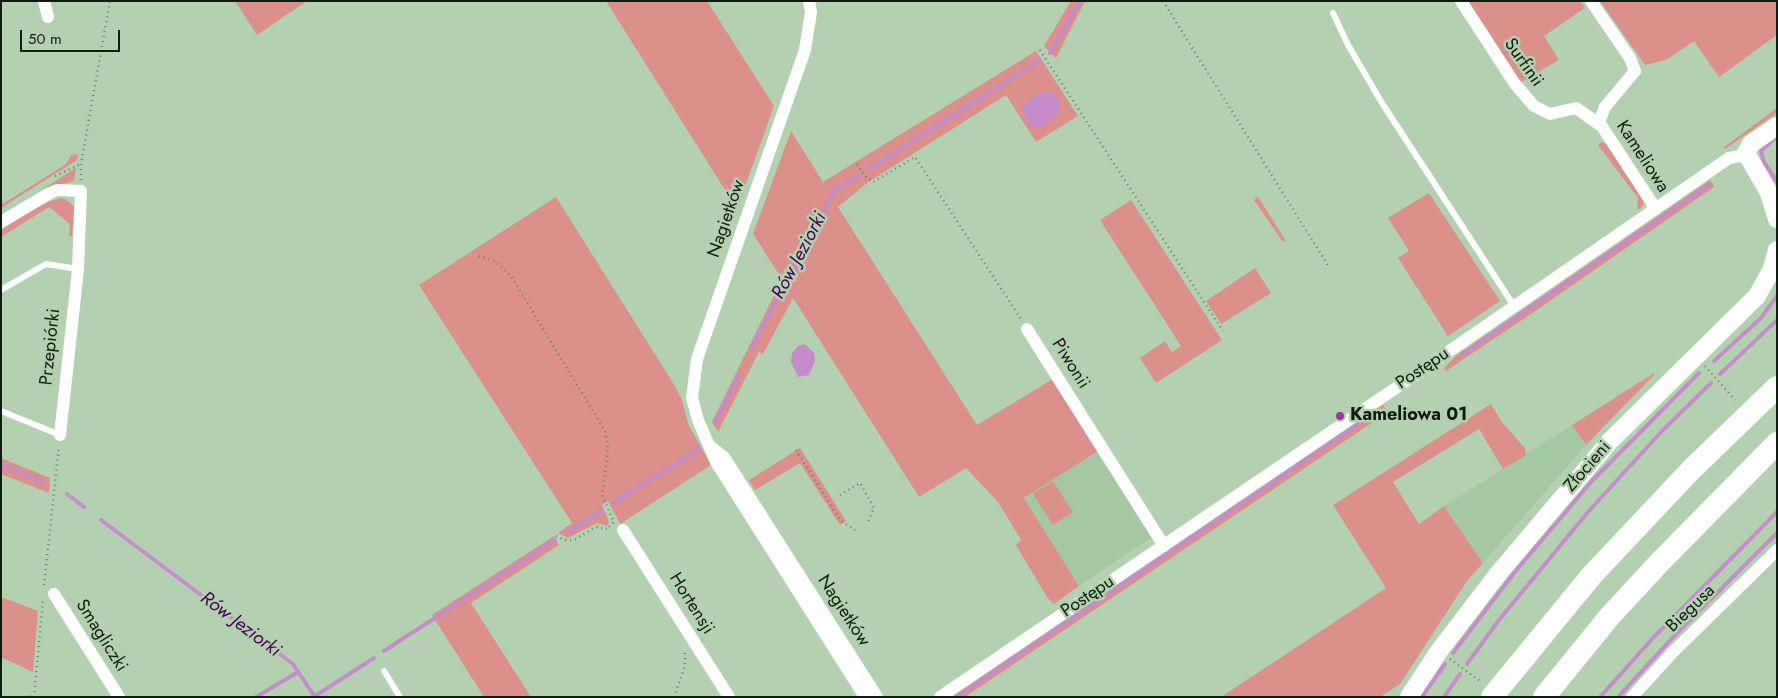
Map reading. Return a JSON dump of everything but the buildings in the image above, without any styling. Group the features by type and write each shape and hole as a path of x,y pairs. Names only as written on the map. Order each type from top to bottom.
{"highway":[{"path":"1486,689 1691,470 1777,387"},
{"path":"1544,697 1639,585 1777,443"}],"street":[{"path":"44,1 48,17"},
{"name":"Nagietków","path":"809,1 811,12 805,50 697,359 692,398 698,420 716,462 865,697"},
{"name":"Surfinii","path":"1461,1 1515,84 1534,106 1550,114 1576,108 1600,124"},
{"name":"Kameliowa","path":"1590,1 1630,58 1635,71 1605,107 1601,114 1600,124 1656,209"},
{"path":"1777,126 1749,145 1746,155 1769,193 1777,219"},
{"name":"Postępu","path":"940,697 1164,546 1729,158 1746,155"},
{"path":"1,222 57,190 81,192"},
{"name":"Przepiórki","path":"60,435 78,269 81,192"},
{"name":"Złocieni","path":"1409,697 1448,639 1545,516 1610,441 1751,303 1762,289 1776,258"},
{"name":"Piwonii","path":"1027,329 1164,546"},
{"name":"Nagietków","path":"711,447 724,457 877,697"},
{"name":"Hortensji","path":"617,533 729,697"},
{"name":"Biegusa","path":"1632,697 1672,653 1777,550"},
{"name":"Smagliczki","path":"54,594 119,697"}],"lane":[{"path":"1333,13 1348,45 1382,103 1514,306"},
{"path":"1,290 46,264 78,269"},
{"path":"1,411 60,435"},
{"path":"384,671 400,697"}],"path":[{"path":"81,192 81,164 110,1"},
{"path":"1163,1 1329,267"},
{"path":"1040,50 1223,331"},
{"name":"Piwonii","path":"857,164 864,175 873,182 915,157 1027,329"},
{"path":"479,256 496,262 511,276 605,431 608,449 602,481 602,495 614,522 607,529"},
{"path":"1717,380 1735,400"},
{"path":"25,697 34,696 50,514 60,435"},
{"path":"796,450 840,520 855,530"},
{"path":"840,495 860,483 874,508 868,522"},
{"path":"556,536 564,540 574,540 596,527 617,533"},
{"path":"674,697 685,666 685,654 680,646"},
{"path":"1465,670 1486,689"}],"shaded area":[{"path":"235,1 307,1 257,35"},
{"path":"606,1 707,1 774,106 737,209"},
{"path":"1071,1 1085,1 1056,58 1044,46"},
{"path":"1466,1 1580,1 1585,8 1544,36 1559,60 1519,83"},
{"path":"1600,1 1777,1 1777,35 1719,77 1694,41 1666,60 1645,65"},
{"path":"1036,51 1078,116 1036,142 1006,95 867,183 838,207 977,425 1053,379 1098,451 1024,498 1079,586 1054,604 1047,597 1016,545 1021,540 998,502 966,468 919,497 793,298 763,354 759,352 718,432 712,422 782,279 753,234 791,131 823,182"},
{"path":"1053,93 1060,103 1059,109 1053,119 1040,128 1032,128 1024,115 1024,105 1037,94"},
{"path":"1777,108 1777,113 1725,149 1724,147"},
{"path":"1602,142 1607,144 1644,202 1642,207 1637,210 1638,198 1598,145"},
{"path":"78,154 77,160 1,208 1,205 66,164 71,155"},
{"path":"76,168 74,181 43,189"},
{"path":"1710,180 1714,187 1446,371 1444,368 1457,355"},
{"path":"1429,193 1500,301 1448,336 1398,258 1409,251 1388,218"},
{"path":"556,197 675,386 682,399 688,424 711,465 620,524 608,501 602,505 609,522 607,526 597,523 568,538 558,533 572,523 419,285"},
{"path":"1258,197 1285,239 1284,241 1282,241 1254,200"},
{"path":"60,198 65,199 74,206 72,237 69,236 70,224 49,207 1,237 1,230 40,205"},
{"path":"1131,200 1222,340 1156,383 1140,358 1165,341 1172,352 1181,346 1100,220"},
{"path":"1255,268 1271,293 1221,324 1206,301"},
{"path":"805,344 814,353 815,361 809,375 798,377 791,362 792,353 798,346"},
{"path":"1655,374 1586,445 1572,425"},
{"path":"1491,404 1501,421 1525,448 1526,455 1503,469 1479,429 1393,482 1419,524 1444,506 1483,563 1467,581 1400,684 1380,697 1221,697 1386,588 1333,505"},
{"path":"1383,405 1388,412 965,697 952,697"},
{"path":"1572,425 1586,445 1483,563 1444,506"},
{"path":"800,448 846,521 840,525 800,463 755,490 749,480"},
{"path":"1098,451 1152,537 1079,586 1023,498"},
{"path":"1,458 50,478 49,493 1,474"},
{"path":"1053,481 1073,512 1053,525 1033,494"},
{"path":"554,536 559,545 471,603 531,697 484,697 432,615"},
{"path":"1,597 38,611 33,672 1,657"}],"waterway":[{"name":"Rów Jeziorki","path":"1050,53 1080,1"},
{"name":"Rów Jeziorki","path":"869,169 1040,60"},
{"path":"1776,137 1761,151 1764,162 1777,182"},
{"name":"Rów Jeziorki","path":"752,347 834,191 859,175"},
{"path":"1463,354 1709,185"},
{"path":"1714,361 1761,318 1777,296"},
{"path":"1720,374 1777,320"},
{"name":"Rów Jeziorki","path":"715,423 740,373"},
{"path":"1453,653 1514,573 1592,481 1699,373"},
{"path":"1467,664 1499,620 1588,512 1662,431 1711,383"},
{"path":"957,697 1376,412"},
{"name":"Rów Jeziorki","path":"613,503 699,449"},
{"name":"Rów Jeziorki","path":"1,465 43,482"},
{"name":"Rów Jeziorki","path":"67,494 84,507"},
{"name":"Rów Jeziorki","path":"568,532 602,510"},
{"path":"1600,697 1653,638 1777,512"},
{"name":"Rów Jeziorki","path":"101,520 293,664 315,697"},
{"path":"1618,697 1675,635 1777,533"},
{"name":"Rów Jeziorki","path":"384,651 555,540"},
{"name":"Rów Jeziorki","path":"315,696 374,658"},
{"path":"1422,697 1445,664"},
{"path":"256,697 298,672"},
{"path":"1444,697 1460,674"}],"place":[{"name":"Kameliowa 01","path":"1340,416"}]}
